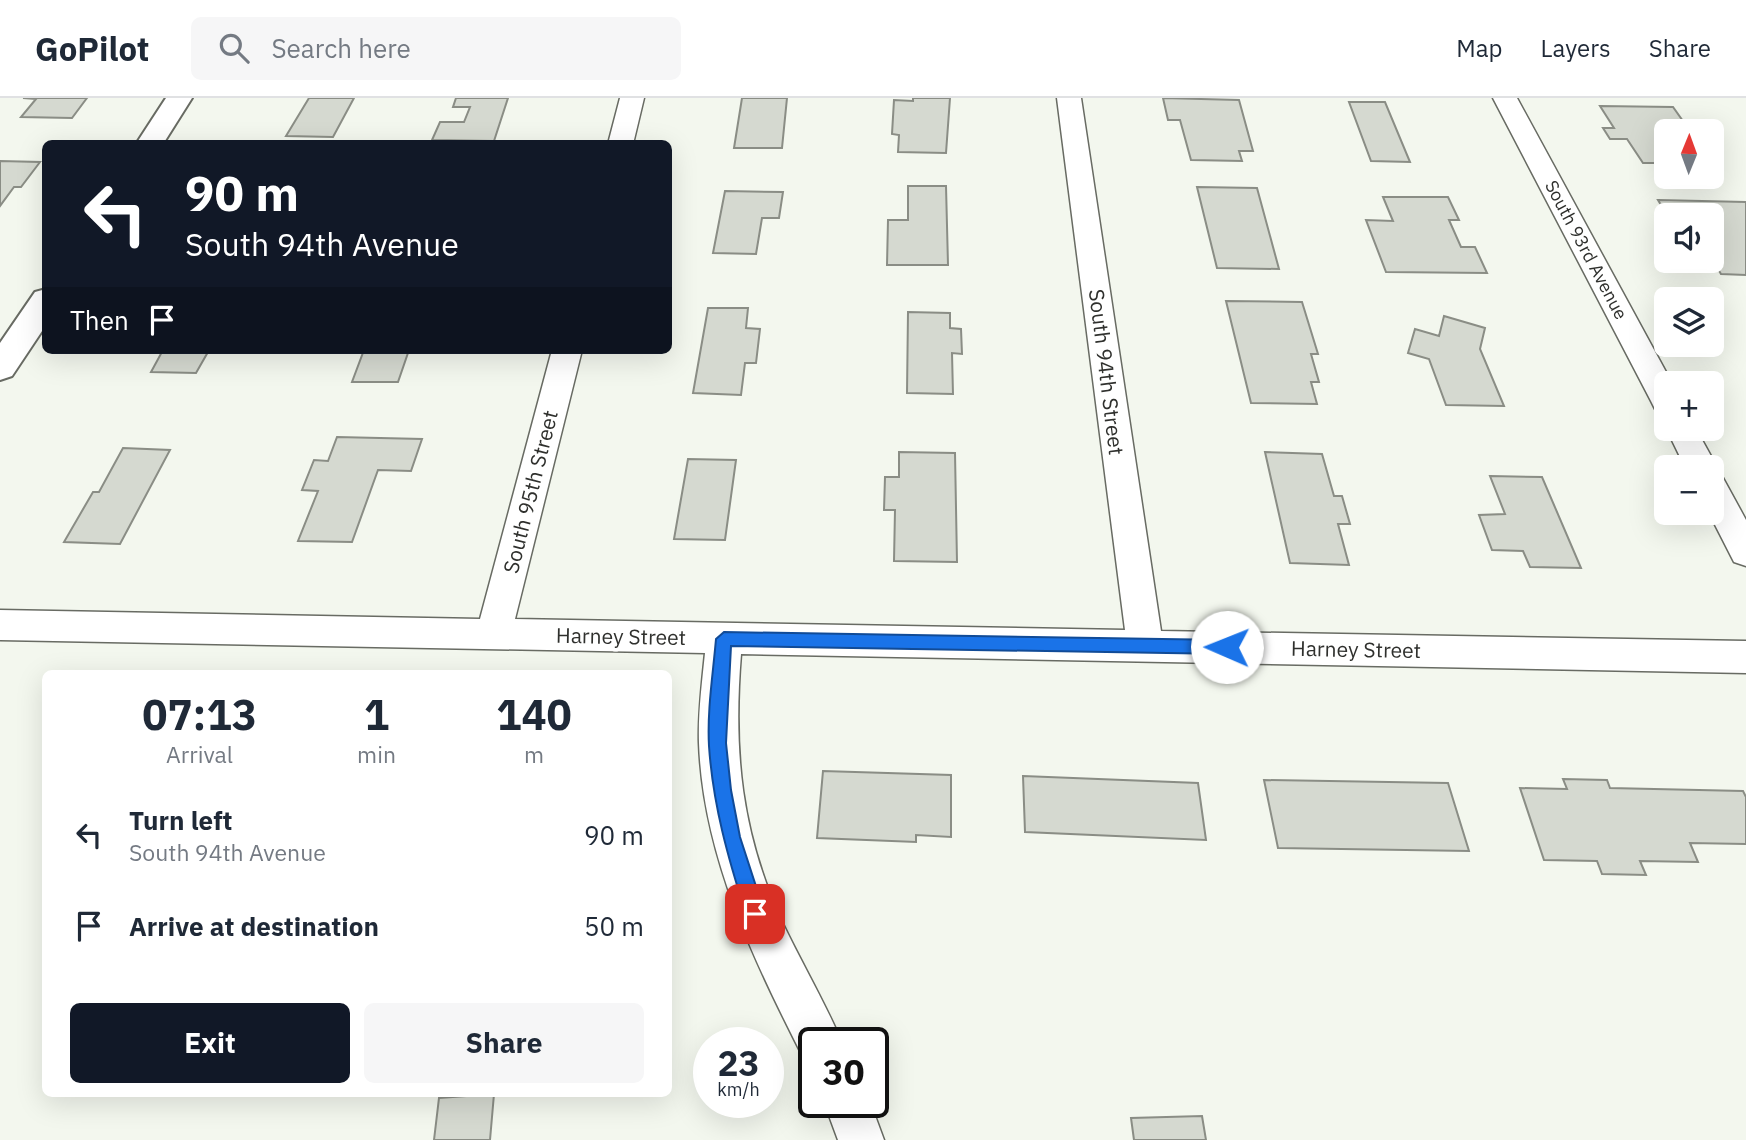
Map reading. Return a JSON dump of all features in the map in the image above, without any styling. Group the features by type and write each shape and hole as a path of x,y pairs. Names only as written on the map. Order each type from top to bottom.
{"street":[{"path":"152,140 179,98"},
{"path":"621,140 632,98"},
{"name":"South 94th Street","path":"1069,98 1145,646"},
{"name":"South 93rd Avenue","path":"1505,98 1654,378"},
{"path":"0,368 42,306"},
{"name":"South 95th Street","path":"494,634 566,354"},
{"path":"1724,510 1746,552"},
{"name":"Harney Street","path":"0,625 1746,657"},
{"path":"724,639 718,743 731,837 755,914 812,1027"},
{"path":"853,1118 862,1140"}],"building":[{"path":"23,98 87,98 72,118 21,117 36,99"},
{"path":"309,98 354,98 333,137 286,136"},
{"path":"456,98 508,98 494,140 432,140 440,122 464,122 470,107 453,107"},
{"path":"742,98 787,98 782,148 734,148"},
{"path":"913,98 950,98 946,153 898,152 899,135 892,134 894,100 913,101"},
{"path":"1163,98 1239,100 1253,151 1239,151 1242,161 1191,160 1180,120 1168,120"},
{"path":"1349,102 1385,102 1410,162 1371,161"},
{"path":"1600,106 1673,107 1682,119 1654,119 1654,163 1643,163 1627,139 1610,139 1603,128 1614,128"},
{"path":"0,161 40,162 21,187 14,187 0,206"},
{"path":"908,186 946,186 948,265 887,265 888,220 908,220"},
{"path":"1197,187 1257,188 1279,269 1217,268"},
{"path":"725,191 783,192 779,218 762,218 756,254 713,253"},
{"path":"1383,197 1448,197 1459,220 1449,220 1461,247 1475,247 1487,273 1386,272 1366,220 1393,221"},
{"path":"1658,200 1746,202 1746,275 1720,273 1724,273 1724,203 1660,203"},
{"path":"1226,301 1302,302 1318,354 1311,354 1319,382 1311,382 1317,404 1251,403"},
{"path":"708,308 748,308 746,328 760,329 756,363 745,363 741,395 693,393"},
{"path":"908,312 950,313 950,328 961,329 962,354 952,353 953,394 907,393"},
{"path":"1444,316 1485,328 1480,349 1504,406 1446,405 1429,359 1408,353 1415,329 1439,336"},
{"path":"161,354 207,354 196,373 151,372"},
{"path":"362,354 408,354 398,382 352,382"},
{"path":"337,437 422,439 411,471 378,470 352,542 298,541 318,491 302,490 314,460 328,461"},
{"path":"123,448 170,450 120,544 64,542 93,492 99,492"},
{"path":"899,452 955,453 957,562 894,561 895,510 884,510 885,477 899,477"},
{"path":"1265,452 1322,454 1334,496 1342,496 1350,524 1338,524 1349,565 1290,563"},
{"path":"688,459 736,460 725,540 674,539"},
{"path":"1490,476 1542,477 1581,568 1530,567 1523,551 1492,550 1479,515 1505,514"},
{"path":"823,771 951,775 951,837 916,835 916,842 817,838"},
{"path":"1023,776 1198,783 1206,840 1025,832"},
{"path":"1563,779 1607,780 1610,788 1743,791 1746,797 1746,844 1690,843 1698,862 1640,861 1646,875 1602,874 1597,861 1544,860 1520,788 1567,789"},
{"path":"1264,780 1448,783 1469,851 1278,848"},
{"path":"494,1097 490,1140 434,1140 439,1098"},
{"path":"1202,1116 1206,1140 1134,1140 1131,1118"}],"route":[{"path":"755,914 731,837 722,790 718,743 724,639 1227,647"}]}
